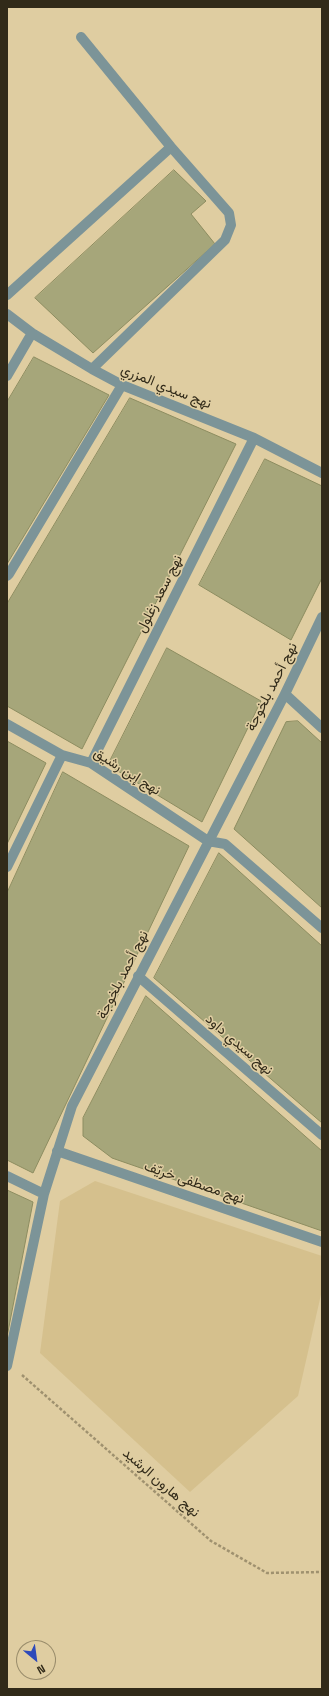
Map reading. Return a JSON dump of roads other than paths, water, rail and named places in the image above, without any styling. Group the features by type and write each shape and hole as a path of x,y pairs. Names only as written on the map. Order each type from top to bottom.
{"street":[{"path":"81,37 171,147 229,213 231,225 225,240 92,369"},
{"path":"7,295 171,147"},
{"name":"نهج سيدي المزري","path":"7,314 32,334 122,385 254,438 322,472"},
{"path":"7,376 32,334"},
{"path":"7,576 122,385"},
{"name":"نهج سعد زغلول","path":"91,763 254,438"},
{"name":"نهج أحمد بلخوجة","path":"7,1364 44,1194 72,1106 284,694 322,617"},
{"path":"284,694 322,728"},
{"name":"نهج إبن رشيق","path":"7,724 62,755 91,763 208,841 225,844 322,928"},
{"path":"7,867 62,755"},
{"name":"نهج سيدي داود","path":"138,976 322,1135"},
{"name":"نهج مصطفى خريّف","path":"57,1151 322,1242"},
{"path":"7,1176 44,1194"}]}
